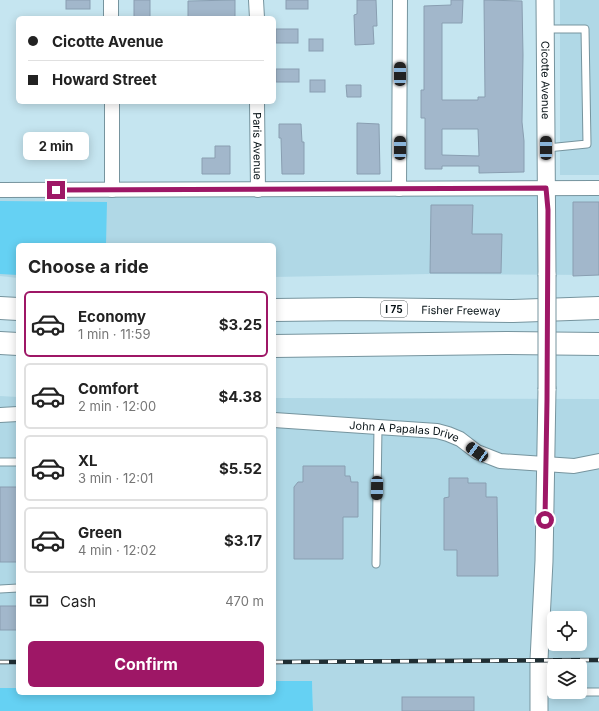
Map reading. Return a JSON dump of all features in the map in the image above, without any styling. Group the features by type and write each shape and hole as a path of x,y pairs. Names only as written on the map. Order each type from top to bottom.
{"highway":[{"path":"0,308 16,309"},
{"name":"Fisher Freeway","path":"276,310 365,309 513,311 599,308"},
{"path":"0,343 16,344"},
{"path":"276,346 506,343 599,344"}],"street":[{"path":"111,0 111,16"},
{"path":"256,0 256,16"},
{"path":"399,189 400,0"},
{"name":"Cicotte Avenue","path":"538,711 547,389 548,210 546,188 545,0"},
{"path":"112,104 112,190"},
{"name":"Paris Avenue","path":"257,104 258,190"},
{"path":"0,190 599,188"},
{"path":"0,415 16,414"},
{"name":"John A Papalas Drive","path":"276,420 437,431 460,439 477,452 500,461 574,466 599,461"}],"lane":[{"path":"545,29 585,29 587,144 546,148"},
{"path":"376,564 378,426"},
{"path":"0,462 16,462"},
{"path":"0,589 16,588"},
{"path":"539,692 599,692"}],"shaded area":[{"path":"560,0 599,0 599,175 560,175"},
{"path":"599,188 599,275 429,274 276,277 276,243 16,243 16,278 0,276 0,190"},
{"path":"0,201 107,202 106,243 16,243 16,275 0,274"},
{"path":"0,396 16,397 16,688 0,688"},
{"path":"276,398 599,399 599,711 313,711 312,681 276,681"},
{"path":"276,681 312,681 313,711 0,711 0,688 16,688 16,695 276,695"}],"building":[{"path":"66,0 90,0 90,9 66,9"},
{"path":"134,0 150,0 150,16 134,16"},
{"path":"235,0 235,16 188,16 188,1"},
{"path":"286,0 308,0 308,9 286,9"},
{"path":"357,0 376,0 377,26 373,26 374,44 355,45 354,15 357,14"},
{"path":"451,0 463,0 462,23 442,23 442,100 478,100 478,97 485,97 484,0 522,1 522,122 524,141 524,172 479,173 479,166 442,166 442,169 425,169 425,118 421,118 421,90 424,90 424,6 451,5","holes":["442,129 478,129 479,156 442,155"]},
{"path":"276,29 298,29 298,43 276,43"},
{"path":"309,39 323,39 323,51 309,51"},
{"path":"276,69 299,69 299,82 276,82"},
{"path":"310,80 325,80 325,92 310,92"},
{"path":"346,85 361,85 361,97 347,97"},
{"path":"357,123 379,124 380,174 357,174"},
{"path":"279,124 301,124 302,142 304,142 304,174 282,174"},
{"path":"215,146 230,146 230,174 202,174 202,158 215,158"},
{"path":"573,202 599,202 599,275 573,276"},
{"path":"431,205 473,205 472,234 502,234 501,273 430,273"},
{"path":"303,466 345,466 345,476 350,476 351,482 358,482 358,517 343,517 343,559 294,559 294,487 298,482 303,482"},
{"path":"449,478 468,478 468,483 486,483 486,497 497,497 498,576 457,576 457,550 444,550 444,498 449,497"},
{"path":"0,487 16,487 16,562 0,562"},
{"path":"0,606 16,606 16,630 0,630"},
{"path":"402,697 474,697 474,711 402,711"}],"railway":[{"path":"276,662 599,660"},
{"path":"0,662 16,662"}],"route":[{"path":"56,190 546,188 548,210 545,520"}]}
